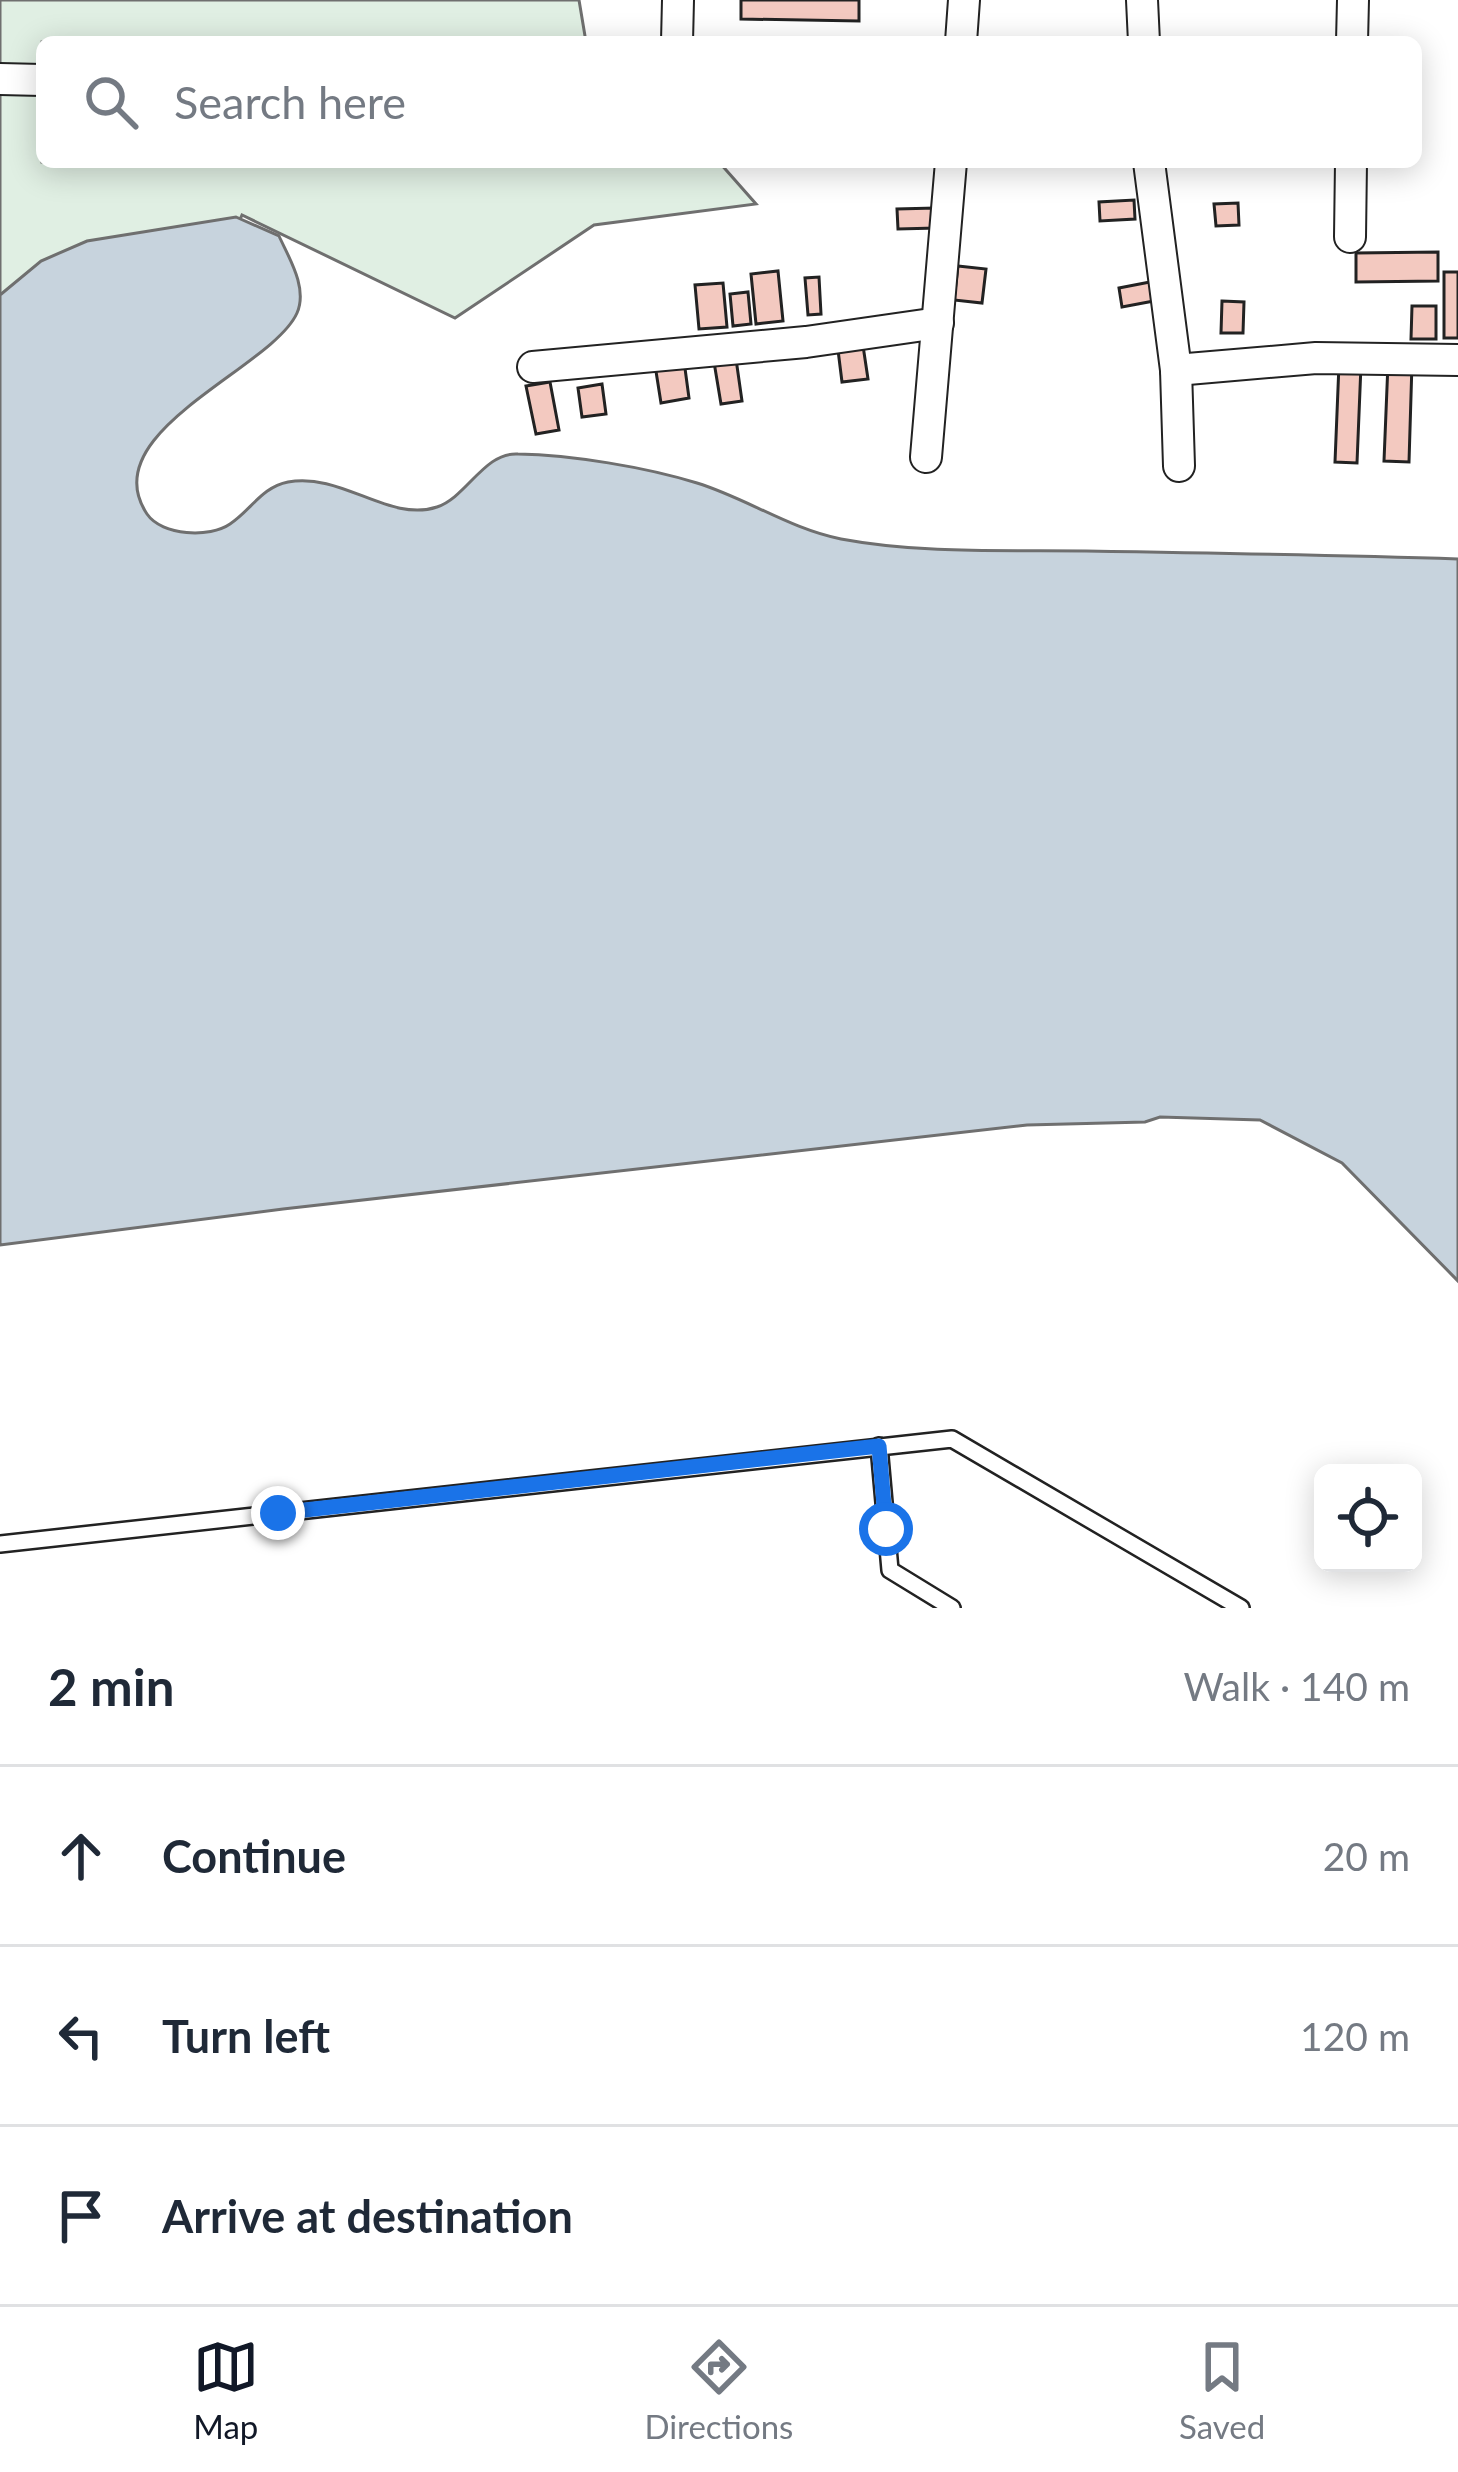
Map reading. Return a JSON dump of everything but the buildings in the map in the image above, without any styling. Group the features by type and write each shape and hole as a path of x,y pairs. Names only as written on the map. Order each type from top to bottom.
{"street":[{"path":"677,36 678,0"},
{"path":"961,36 964,0"},
{"path":"1142,0 1144,36"},
{"path":"1352,36 1353,0"},
{"path":"0,79 36,80"},
{"path":"926,457 951,168"},
{"path":"1150,168 1176,370 1179,466"},
{"path":"1350,237 1351,168"},
{"path":"533,367 806,342 938,323"},
{"path":"1176,370 1316,358 1458,360"}],"lane":[{"path":"0,1544 952,1438 1241,1608"},
{"path":"879,1446 890,1570 952,1608"}],"green space":[{"path":"0,0 579,0 585,36 36,36 36,168 724,168 756,204 594,225 455,318 242,215 193,328 0,328"}],"shaded area":[{"path":"236,217 279,236 296,273 300,303 281,334 192,404 164,429 144,456 137,484 147,514 175,531 221,528 271,489 288,482 327,484 401,508 437,507 495,460 518,454 585,459 677,477 804,528 871,544 963,550 1458,559 1458,1281 1342,1163 1260,1120 1160,1117 1145,1122 1027,1125 0,1245 0,295 41,261 87,241"}],"route":[{"path":"278,1513 879,1446 886,1529"}]}
